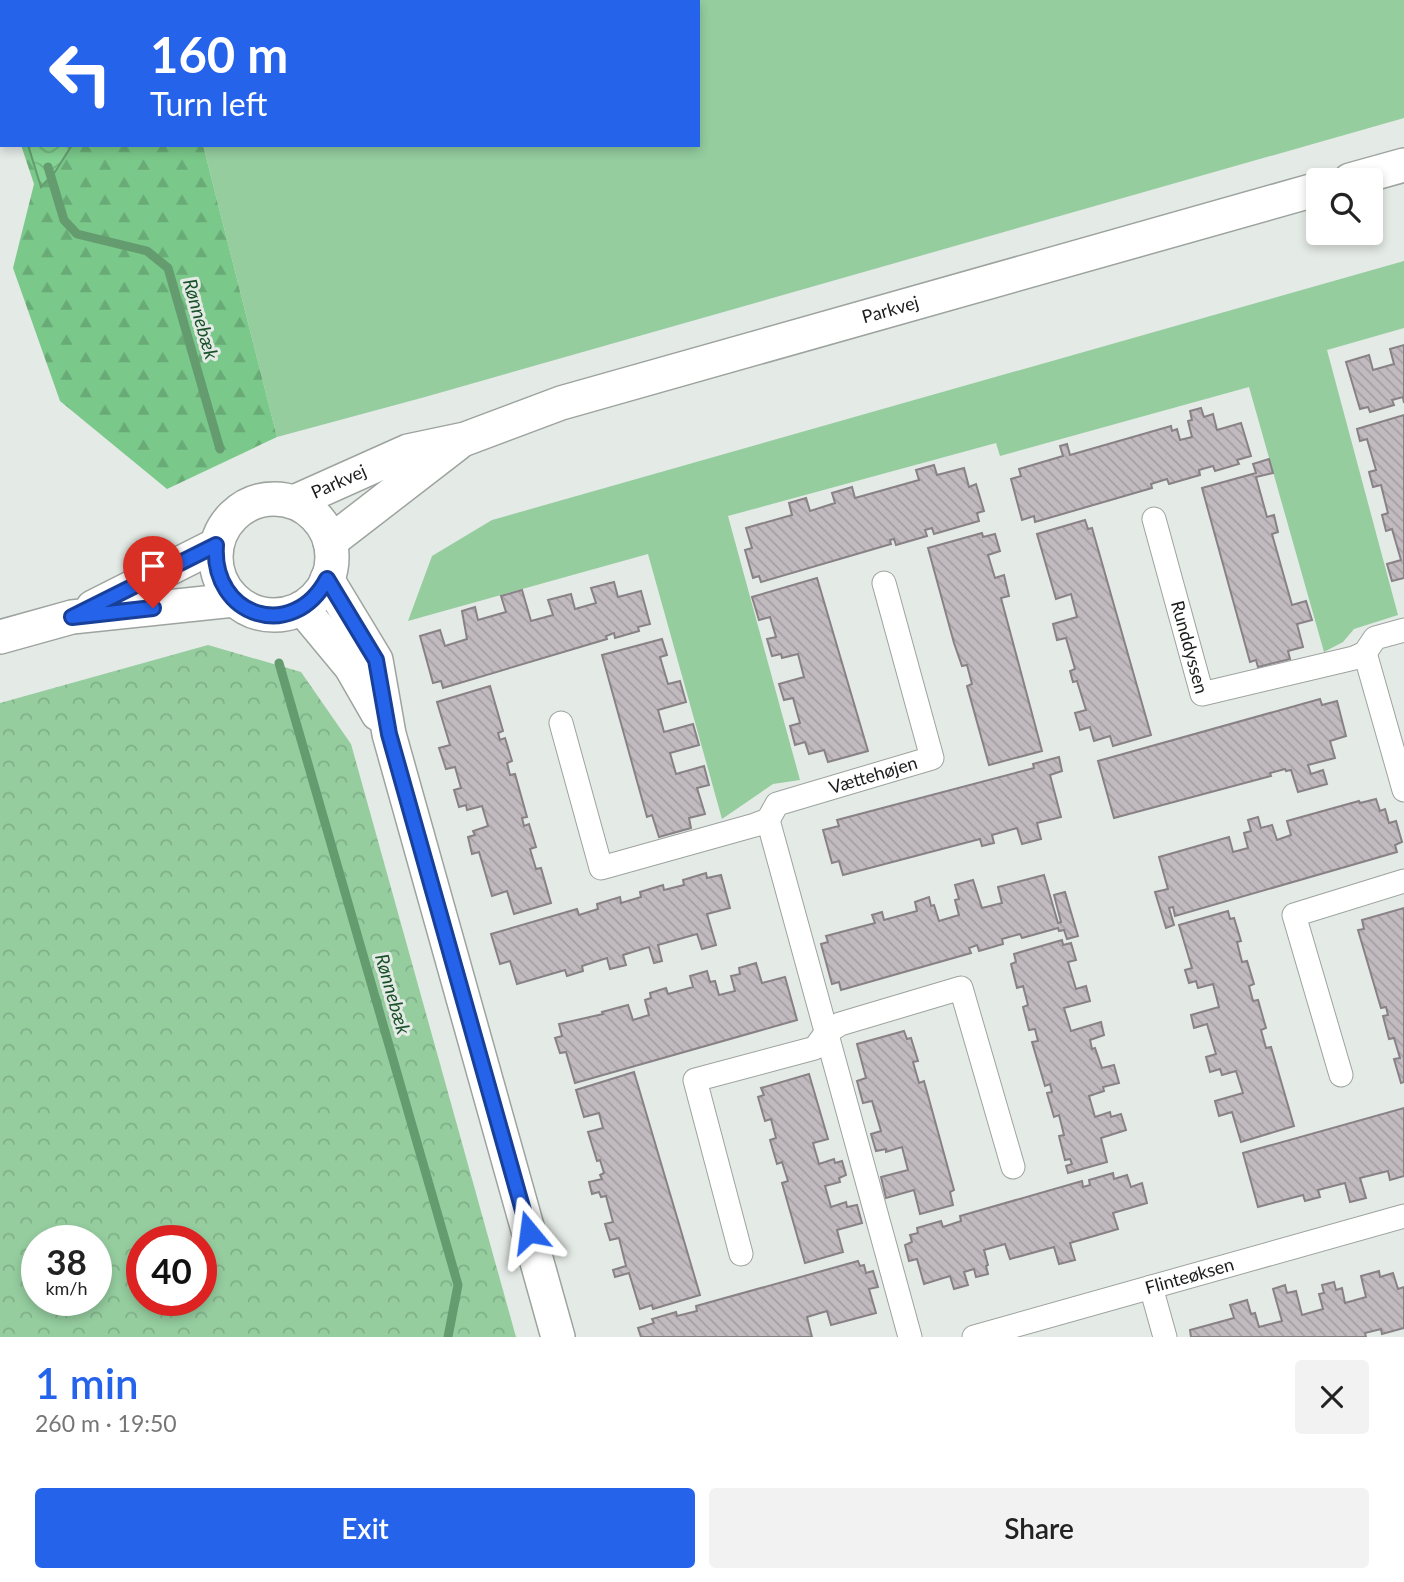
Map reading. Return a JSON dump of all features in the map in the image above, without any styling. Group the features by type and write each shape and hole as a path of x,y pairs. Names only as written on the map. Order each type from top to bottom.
{"street":[{"path":"1383,171 1404,165"},
{"name":"Parkvej","path":"294,502 408,451 465,439 561,403 1306,192"},
{"name":"Parkvej","path":"330,542 465,439"},
{"path":"265,499 294,502 317,518 330,542 332,561 327,579 317,596 302,608 288,614 259,614 233,600 218,575 216,545 229,520 252,503 265,499"},
{"name":"Runddyssen","path":"1154,519 1202,694 1354,658 1366,653 1375,638 1404,630"},
{"path":"72,617 216,545"},
{"path":"327,579 376,660 389,734 558,1337"},
{"name":"Vættehøjen","path":"561,723 601,868 768,820 776,804 932,758 884,583"},
{"path":"0,637 72,617 233,600"},
{"path":"302,608 351,667 389,734"},
{"path":"1366,653 1404,790"},
{"path":"768,820 910,1337"},
{"path":"1341,1075 1294,915 1404,881"},
{"path":"741,1254 695,1080 815,1048 826,1033 840,1024 961,988 1013,1167"},
{"name":"Flinteøksen","path":"974,1337 1404,1216"},
{"path":"1151,1287 1165,1337"}],"green space":[{"path":"700,0 1404,0 1404,118 277,437 204,147 700,147"},
{"path":"22,147 204,147 277,437 167,489 60,401 13,268 34,184"},
{"path":"1404,261 1404,328 1327,350 1398,615 1354,629 1343,642 1324,652 1249,387 1000,456 996,443 728,516 800,780 773,784 722,819 648,554 408,621 432,556 492,520"},
{"path":"208,645 301,672 351,744 516,1337 0,1337 0,703"}],"water":[{"path":"29,147 71,147 55,172 41,187"}],"building":[{"path":"1404,345 1404,403 1403,397 1392,400 1394,405 1370,412 1368,407 1360,409 1346,362 1369,355 1373,370 1394,364 1390,349"},
{"path":"1201,408 1204,417 1213,414 1217,430 1241,423 1251,456 1237,460 1239,464 1215,471 1213,466 1199,470 1200,475 1169,484 1167,479 1151,484 1152,488 1035,522 1034,516 1022,520 1011,479 1021,476 1019,469 1063,456 1060,446 1067,444 1070,455 1171,426 1172,431 1177,429 1180,440 1192,437 1188,421 1192,420 1190,411"},
{"path":"1404,415 1404,578 1392,581 1387,564 1401,560 1392,529 1386,531 1382,515 1388,513 1381,485 1373,487 1369,472 1376,470 1367,439 1360,441 1357,429"},
{"path":"1269,459 1273,473 1256,477 1267,517 1274,515 1278,532 1272,534 1292,605 1306,601 1312,620 1297,624 1303,647 1288,651 1290,659 1258,667 1256,660 1250,662 1202,488 1256,473 1253,464"},
{"path":"934,465 937,475 964,468 969,487 976,484 984,511 977,513 979,521 934,534 932,528 925,530 927,536 896,545 894,539 890,540 891,544 761,582 759,576 753,578 745,550 752,548 746,528 792,515 789,503 806,498 810,511 835,503 832,493 852,487 855,498 919,480 916,470"},
{"path":"1085,520 1088,529 1092,528 1151,735 1113,746 1110,736 1094,741 1090,727 1080,730 1075,713 1086,710 1077,681 1073,682 1070,671 1075,669 1066,638 1057,640 1053,624 1077,617 1071,594 1056,599 1037,534"},
{"path":"982,533 983,537 995,534 1000,551 988,555 995,578 1004,575 1009,596 1001,598 1042,751 989,765 967,686 972,684 967,665 962,666 954,643 928,548"},
{"path":"817,578 868,751 828,762 824,750 809,754 805,742 795,745 790,726 800,723 793,698 784,700 779,684 804,677 798,654 782,658 781,654 772,656 767,639 776,637 770,617 759,620 752,597"},
{"path":"614,582 618,597 641,591 650,624 638,627 639,631 615,638 614,633 606,636 607,639 443,688 441,681 433,683 420,636 440,630 445,646 467,639 462,611 475,607 478,620 506,612 501,596 522,590 531,621 553,615 548,600 571,594 575,609 596,603 591,588"},
{"path":"662,639 667,655 660,657 668,684 680,681 686,702 658,710 664,732 693,724 699,745 670,753 676,774 704,766 709,785 697,788 705,814 689,818 691,828 659,837 652,815 647,817 602,655"},
{"path":"490,686 503,731 498,733 500,740 505,738 512,761 507,763 510,775 515,774 527,817 522,818 524,826 529,824 536,847 530,849 536,869 541,868 551,903 514,914 507,891 492,896 479,852 472,854 468,837 475,835 473,831 488,826 482,806 467,810 466,805 459,807 454,790 461,788 455,767 446,769 439,748 450,745 437,702"},
{"path":"1320,699 1322,705 1337,701 1346,736 1330,741 1335,758 1308,765 1311,774 1323,770 1327,784 1298,792 1291,770 1285,769 1270,773 1271,776 1114,818 1098,761"},
{"path":"1059,757 1062,771 1050,775 1061,817 1037,823 1041,839 1022,844 1017,828 992,835 994,843 982,846 980,839 843,875 839,861 832,863 823,830 839,826 837,820 1034,768 1033,764"},
{"path":"1376,799 1380,811 1385,809 1389,823 1396,821 1402,842 1395,845 1397,852 1175,916 1173,907 1169,908 1174,925 1166,928 1155,892 1168,889 1159,857 1229,837 1233,852 1248,848 1244,833 1251,831 1248,820 1258,817 1261,828 1272,825 1277,840 1291,835 1287,821 1359,801 1360,803"},
{"path":"706,873 707,878 721,875 730,908 707,914 716,945 702,949 697,934 658,945 662,961 654,963 649,947 623,955 626,965 610,969 607,958 582,966 583,971 567,976 565,970 517,984 510,961 500,964 491,934 577,909 579,915 598,909 597,904 620,897 621,903 641,897 640,892 663,885 664,890 684,885 683,880"},
{"path":"1044,875 1058,923 1061,922 1054,895 1065,892 1078,936 1067,939 1064,930 1059,931 1058,928 1022,938 1020,934 1002,939 1003,944 979,951 977,945 969,948 971,953 841,990 839,982 832,984 821,944 828,942 826,936 875,923 872,915 882,912 884,920 917,911 915,902 929,897 939,921 959,915 955,900 959,899 955,885 973,880 982,908 1002,903 998,887"},
{"path":"1404,908 1404,1082 1401,1083 1394,1059 1400,1058 1394,1038 1389,1039 1383,1016 1388,1015 1386,1007 1381,1008 1358,930 1364,929 1362,920"},
{"path":"1228,911 1230,919 1234,918 1241,941 1237,942 1242,962 1247,961 1254,984 1249,986 1253,1001 1258,1000 1266,1028 1261,1030 1266,1048 1271,1047 1294,1126 1241,1142 1232,1112 1219,1116 1215,1101 1243,1093 1236,1071 1222,1075 1220,1069 1210,1072 1206,1057 1216,1054 1207,1024 1194,1028 1191,1015 1219,1007 1213,984 1198,988 1196,981 1189,983 1185,970 1192,968 1179,925"},
{"path":"1062,940 1063,945 1071,943 1076,960 1068,962 1076,989 1086,986 1090,1001 1064,1008 1071,1031 1101,1022 1104,1035 1090,1040 1092,1049 1095,1048 1102,1068 1114,1065 1119,1083 1103,1087 1104,1091 1089,1096 1095,1117 1110,1112 1111,1117 1121,1114 1126,1130 1101,1138 1107,1162 1068,1173 1066,1166 1072,1164 1070,1159 1065,1160 1059,1136 1064,1135 1059,1115 1054,1117 1047,1093 1052,1092 1050,1084 1045,1086 1032,1042 1038,1041 1035,1029 1029,1030 1023,1007 1028,1005 1023,986 1017,988 1011,964 1016,962 1014,954"},
{"path":"756,963 762,983 785,977 797,1020 575,1083 566,1052 560,1053 555,1038 562,1036 559,1024 628,1005 633,1020 649,1015 645,1000 651,998 650,993 666,988 668,994 693,987 690,976 707,971 710,982 715,981 719,995 735,991 731,976 740,974 739,968"},
{"path":"904,1031 907,1039 911,1038 918,1061 913,1062 919,1083 924,1081 954,1190 950,1192 953,1205 920,1214 914,1190 886,1198 881,1177 908,1170 902,1147 886,1152 886,1149 876,1151 871,1134 881,1131 872,1101 863,1103 857,1081 866,1078 857,1044"},
{"path":"634,1072 700,1295 653,1309 652,1305 640,1309 629,1273 615,1277 613,1270 626,1266 619,1238 610,1240 605,1224 613,1222 606,1196 601,1197 599,1192 592,1194 589,1182 602,1179 600,1175 604,1173 600,1160 597,1161 588,1132 603,1128 599,1113 584,1117 576,1090"},
{"path":"809,1074 828,1139 813,1143 819,1164 834,1159 835,1163 842,1161 846,1175 839,1178 840,1182 825,1186 831,1207 846,1202 847,1207 857,1205 862,1223 837,1230 843,1252 805,1263 782,1183 788,1181 782,1162 777,1164 770,1140 776,1138 771,1119 765,1121 758,1097 764,1095 761,1088"},
{"path":"1404,1108 1404,1176 1390,1180 1388,1171 1360,1178 1366,1198 1350,1202 1345,1183 1318,1190 1320,1197 1305,1201 1303,1195 1258,1207 1243,1153"},
{"path":"1113,1173 1114,1179 1127,1175 1131,1187 1142,1183 1147,1203 1113,1213 1118,1229 1070,1243 1075,1260 1059,1264 1054,1247 1010,1259 1005,1244 984,1250 988,1274 976,1277 974,1269 964,1272 968,1285 954,1289 950,1276 924,1284 917,1259 909,1261 905,1245 912,1242 910,1235 918,1233 917,1228 941,1221 943,1227 961,1221 960,1216 1082,1181 1083,1187 1090,1185 1089,1180"},
{"path":"858,1261 860,1266 864,1265 866,1273 873,1271 878,1287 869,1289 876,1313 831,1325 827,1311 807,1317 812,1337 641,1337 638,1328 654,1323 652,1319 676,1312 677,1316 697,1311 696,1306"},
{"path":"1379,1271 1380,1277 1393,1273 1398,1289 1404,1287 1404,1328 1382,1334 1381,1329 1365,1333 1366,1337 1191,1337 1190,1330 1234,1318 1230,1305 1247,1300 1259,1327 1282,1321 1273,1289 1285,1285 1287,1293 1296,1291 1302,1315 1323,1309 1319,1294 1324,1293 1322,1285 1334,1282 1336,1290 1342,1288 1345,1303 1366,1297 1361,1276"}],"waterway":[{"name":"Rønnebæk","path":"48,167 64,220 77,234 147,251 168,268 220,449"},
{"name":"Rønnebæk","path":"279,663 458,1285 448,1337"}],"route":[{"path":"153,608 72,617 216,545 215,560 224,588 233,600 259,614 288,614 302,608 317,596 327,579 376,660 389,734 529,1232"}]}
